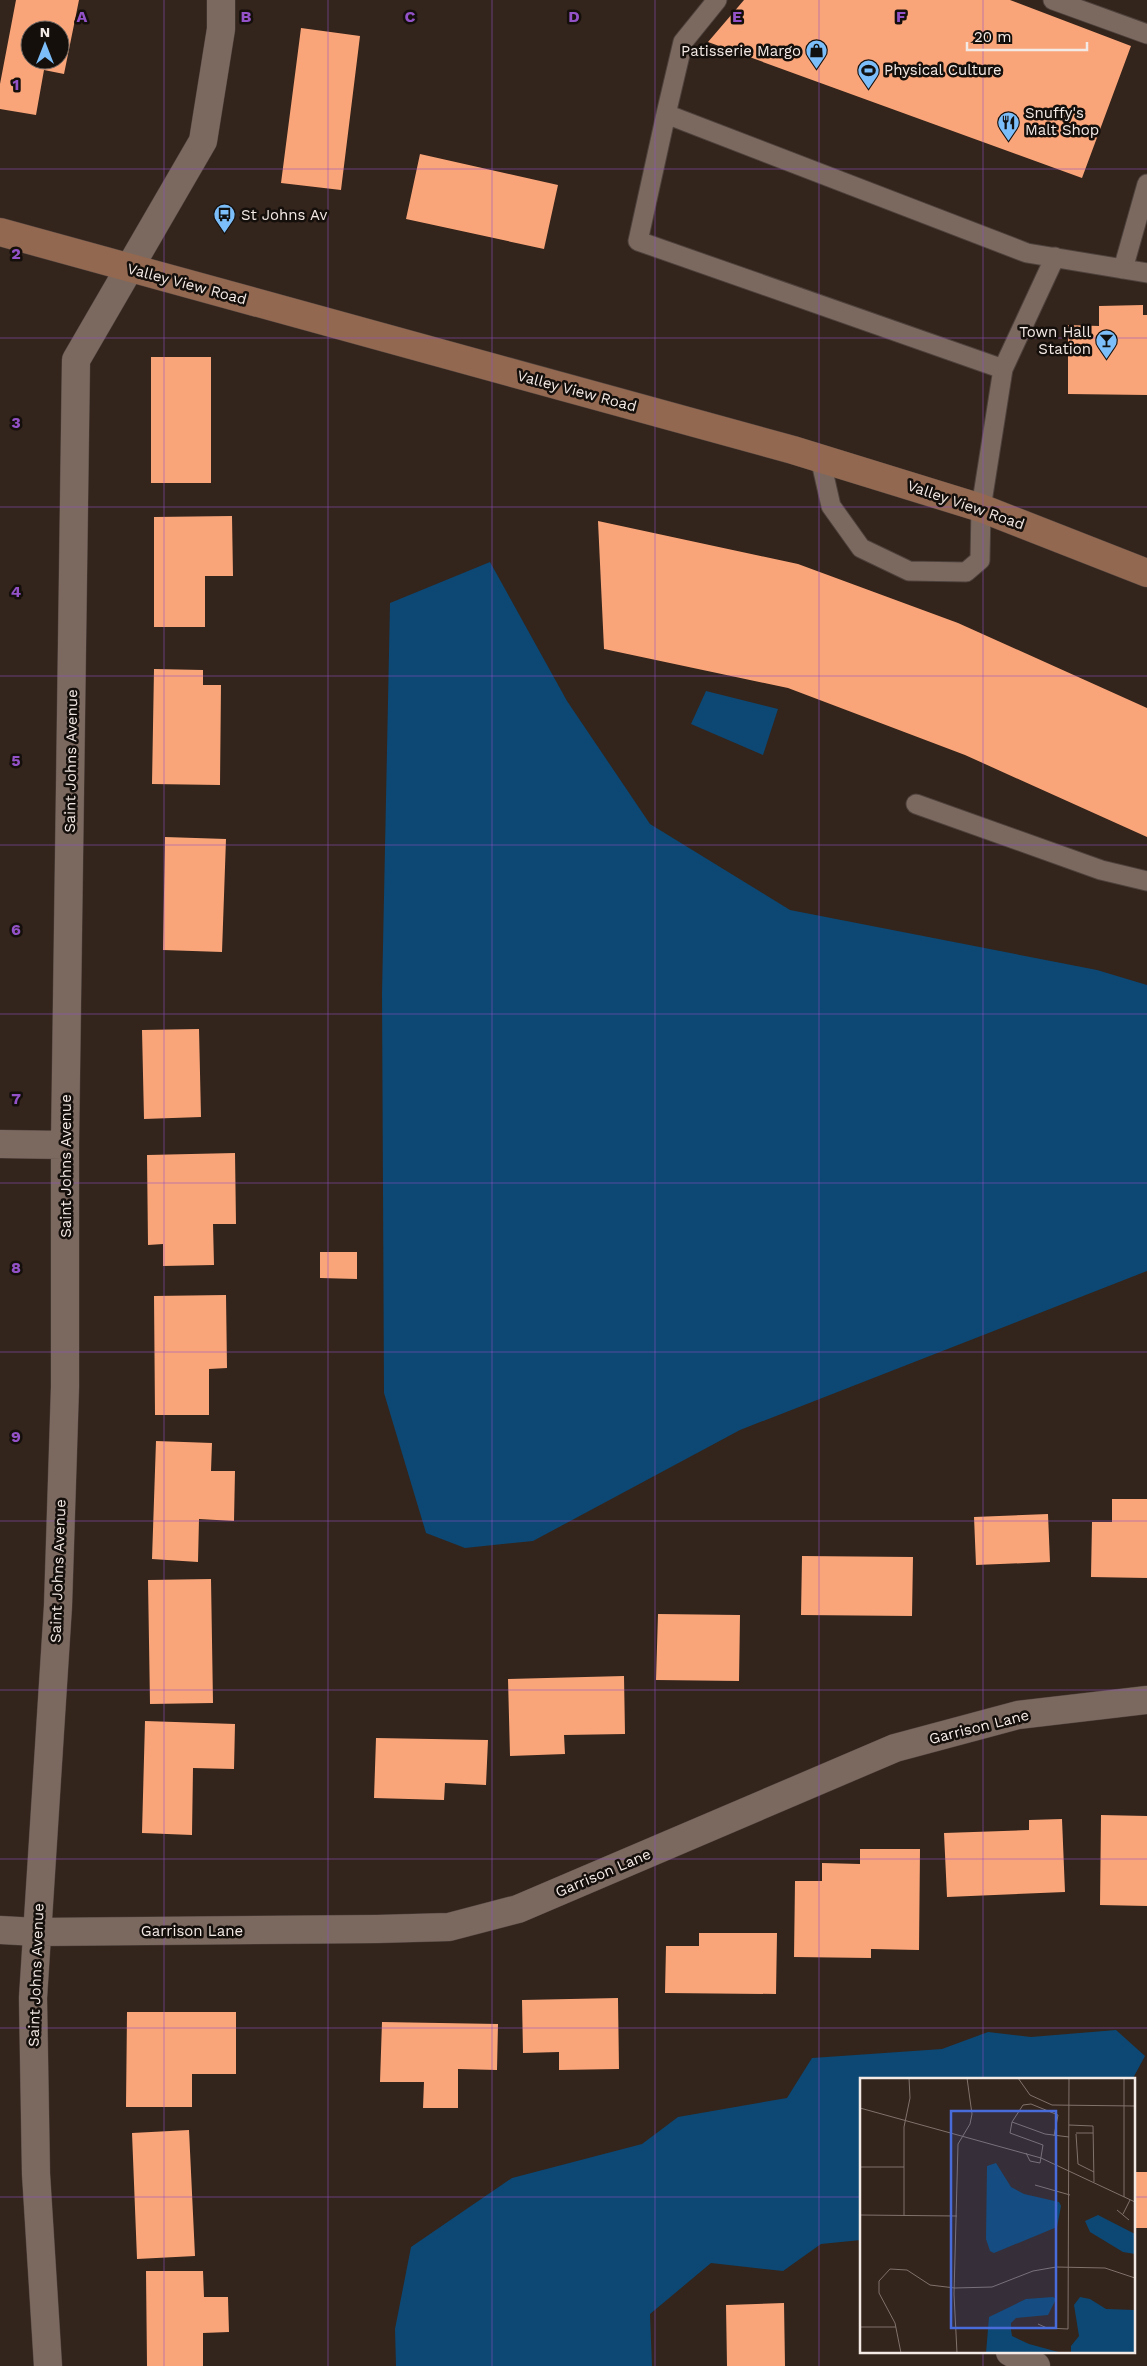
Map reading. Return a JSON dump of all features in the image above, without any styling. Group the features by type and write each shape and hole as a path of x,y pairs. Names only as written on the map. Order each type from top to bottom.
{"street":[{"name":"Saint Johns Avenue","path":"48,2366 36,2174 32,1998 58,1596 65,1386 65,1145 76,360 203,141 221,29 221,0"},
{"name":"Valley View Road","path":"0,232 820,458 982,508 1147,573"},
{"path":"0,1144 65,1145"},
{"name":"Garrison Lane","path":"0,1930 37,1932 377,1930 449,1927 518,1909 895,1748 1018,1715 1147,1700"},
{"path":"1014,2354 1036,2366"}],"lane":[{"path":"717,0 683,42 638,241 1003,370"},
{"path":"1053,0 1147,34"},
{"path":"666,114 1028,253 1147,273"},
{"path":"1123,269 1147,184"},
{"path":"820,458 832,506 861,548 909,571 966,572 980,560 982,508 1003,370 1055,257"},
{"path":"916,804 1101,870 1147,881"}],"water":[{"path":"490,562 567,701 650,824 790,910 1097,970 1147,985 1147,1271 740,1430 533,1541 465,1548 426,1533 384,1393 382,994 390,603"},
{"path":"706,691 778,709 763,755 691,724"},
{"path":"1116,2030 1145,2056 1133,2078 860,2078 860,2240 821,2244 783,2271 711,2263 650,2314 652,2366 396,2366 395,2329 411,2247 512,2178 642,2144 678,2117 787,2098 812,2058 942,2049 988,2032 1031,2037"}],"building":[{"path":"16,0 79,0 70,44 70,20 20,20 20,70 44,70 36,115 0,109 0,84"},
{"path":"744,0 1010,0 1131,46 1082,178 708,42"},
{"path":"301,28 360,36 341,190 281,183"},
{"path":"44,70 65,70 64,74"},
{"path":"420,154 558,185 544,249 406,219"},
{"name":"Town Hall Station","path":"1143,305 1143,315 1147,315 1147,395 1068,394 1068,325 1099,326 1099,306"},
{"path":"151,357 211,357 211,483 151,483"},
{"path":"232,516 233,576 205,576 205,627 154,627 154,517"},
{"path":"598,521 798,564 958,623 1147,708 1147,837 965,755 788,688 604,649"},
{"path":"154,669 203,670 203,685 221,685 220,785 152,784"},
{"path":"165,837 226,839 222,952 163,950"},
{"path":"199,1029 201,1117 144,1119 142,1030"},
{"path":"235,1153 236,1224 213,1224 214,1265 163,1266 163,1244 148,1245 147,1155"},
{"path":"320,1252 357,1252 357,1279 320,1278"},
{"path":"226,1295 227,1368 209,1369 209,1415 155,1415 154,1296"},
{"path":"156,1441 212,1443 211,1471 235,1471 234,1521 199,1519 198,1562 152,1559"},
{"path":"1112,1499 1147,1499 1147,1578 1091,1577 1092,1522 1112,1522"},
{"path":"1048,1514 1050,1562 976,1565 974,1517"},
{"path":"802,1556 913,1557 912,1616 801,1615"},
{"path":"211,1579 213,1703 150,1704 148,1580"},
{"path":"658,1614 740,1615 739,1681 656,1680"},
{"path":"624,1676 625,1734 564,1735 565,1754 510,1756 508,1679"},
{"path":"145,1721 235,1724 234,1769 193,1768 192,1835 142,1833"},
{"path":"376,1738 488,1740 486,1785 445,1783 444,1800 374,1798"},
{"path":"1101,1815 1147,1816 1147,1906 1100,1905"},
{"path":"1062,1819 1065,1892 947,1897 944,1833 1029,1830 1029,1820"},
{"path":"860,1849 920,1849 919,1950 871,1949 871,1958 794,1957 795,1881 822,1881 822,1863 860,1864"},
{"path":"699,1933 777,1933 776,1994 665,1993 666,1946 699,1946"},
{"path":"618,1998 619,2069 559,2070 559,2052 523,2053 522,2000"},
{"path":"127,2012 236,2012 236,2074 192,2074 192,2107 126,2107"},
{"path":"382,2022 498,2024 497,2070 458,2069 458,2108 423,2108 424,2082 380,2082"},
{"path":"189,2130 195,2256 137,2259 132,2133"},
{"path":"1134,2172 1147,2172 1147,2228 1134,2228"},
{"path":"146,2271 203,2271 204,2297 228,2297 229,2332 203,2333 203,2366 147,2366"},
{"path":"784,2303 785,2366 727,2366 726,2305"}],"place":[{"name":"Patisserie Margo","path":"817,70"},
{"name":"Physical Culture","path":"868,89"},
{"name":"Snuffy's Malt Shop","path":"1009,141"},
{"name":"St Johns Av","path":"225,234"},
{"name":"Town Hall Station","path":"1107,360"}]}
